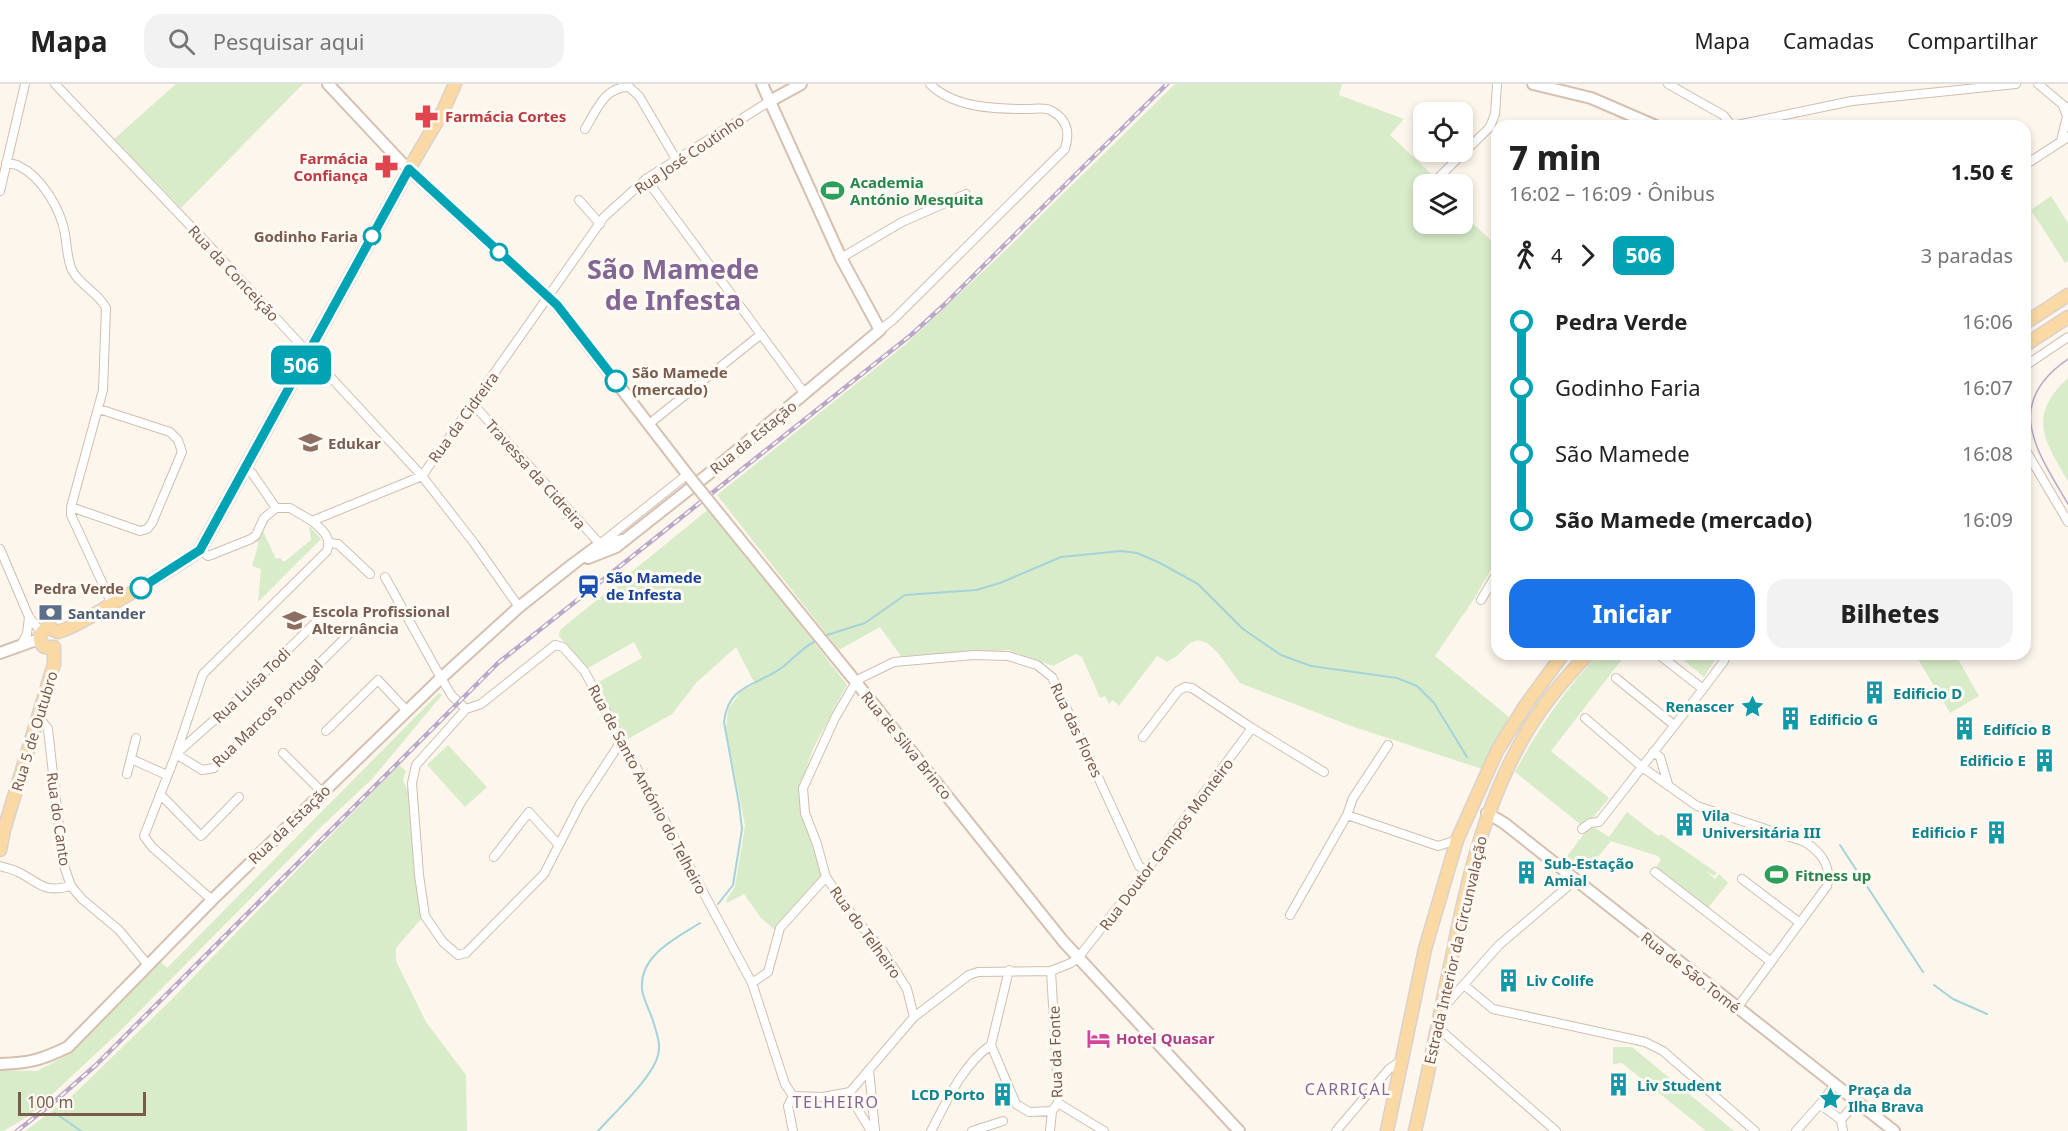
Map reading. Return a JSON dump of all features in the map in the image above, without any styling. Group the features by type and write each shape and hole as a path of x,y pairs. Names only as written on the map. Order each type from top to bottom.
{"main road":[{"path":"58,632 60,639 54,647 44,647 40,635 50,628 58,632 69,628 179,565 200,550 443,111 455,84"},
{"path":"443,111 464,84"},
{"path":"2031,319 2068,295"},
{"path":"2031,326 2042,311"},
{"path":"2031,341 2068,317"},
{"name":"Rua 5 de Outubro","path":"0,850 2,830 54,664 54,647"},
{"path":"1387,1131 1425,949 1449,863 1464,820 1497,751 1525,706 1559,660"},
{"name":"Estrada Interior da Circunvalação","path":"1415,1131 1468,879 1487,813 1526,732 1550,697 1583,660"},
{"path":"1464,820 1477,814 1487,813 1482,798 1500,759 1497,751"}],"street":[{"path":"0,191 25,84"},
{"name":"Rua da Conceição","path":"55,84 202,238 422,476 474,543 519,607"},
{"name":"Rua de Silva Brinco","path":"328,84 409,169 557,305 689,476 1078,958 1239,1131"},
{"path":"762,84 841,258 880,330 894,319 1065,149 1069,137 1065,123 1048,109 976,105 953,100 933,85"},
{"name":"Rua José Coutinho","path":"549,298 600,224 646,180 676,159 801,84"},
{"path":"1493,120 1497,84"},
{"path":"1533,84 1591,98 1642,120"},
{"path":"1668,84 1727,120"},
{"path":"1760,120 1852,100 2016,84"},
{"path":"2031,161 2065,139 2067,116 2065,108 2038,84"},
{"path":"585,129 606,96 614,89 629,87 639,96 676,159"},
{"path":"1442,174 1491,124"},
{"path":"6,163 19,165 45,190 61,216 67,254 73,271 81,282 102,298 106,308 103,390 71,507 71,515 112,604"},
{"path":"646,180 805,394"},
{"path":"841,258 902,222 966,194"},
{"path":"579,200 600,224"},
{"name":"Rua da Cidreira","path":"312,521 422,476 549,298"},
{"name":"Rua da Estação","path":"573,564 616,547 716,468 880,330"},
{"path":"649,424 760,335"},
{"path":"2031,362 2068,337"},
{"name":"Travessa da Cidreira","path":"473,404 600,544"},
{"path":"71,507 140,531 147,529 152,523 182,452 178,440 170,432 99,408"},
{"path":"2031,459 2068,522"},
{"path":"245,468 252,473 276,508"},
{"name":"Rua da Estação","path":"0,1064 27,1063 45,1059 68,1047 212,900 406,710 519,607 689,476"},
{"path":"200,550 208,556 251,539 256,535 264,518 276,508 290,508 312,521 328,537 329,543 327,550 203,674 176,754 144,836 212,900"},
{"name":"Rua da Estação","path":"600,544 622,540"},
{"path":"329,543 338,544 370,574"},
{"path":"0,549 29,617 40,635 20,647 0,653"},
{"path":"385,577 452,696 466,709 416,765 412,783 419,875 425,916 443,942 458,955 466,953 544,874 580,804 622,740"},
{"path":"1480,600 1491,583"},
{"name":"Rua Luisa Todi","path":"176,754 238,699 324,614"},
{"path":"20,647 27,634 29,617"},
{"name":"Rua Marcos Portugal","path":"176,754 202,770 214,768 352,631"},
{"name":"Rua de Santo António do Telheiro","path":"466,709 481,704 555,645 563,647 585,672 752,983 785,1084 793,1096"},
{"name":"Rua das Flores","path":"854,679 861,678 894,662 919,658 990,654 1008,656 1037,665 1052,677 1139,866 1146,871"},
{"path":"1666,660 1703,689"},
{"path":"1582,829 1590,823 1599,822 1724,660"},
{"path":"1617,678 1674,726"},
{"name":"Rua do Telheiro","path":"854,679 803,788 805,813 826,877 854,917 884,951 907,989 914,1017"},
{"path":"326,731 378,680 406,710"},
{"path":"1143,737 1178,691 1185,687 1192,688 1324,772"},
{"name":"Rua do Canto","path":"38,716 48,729 63,863 72,886 82,899 119,930 148,964"},
{"path":"1585,718 1642,767 1704,809 1805,842 1823,857 1829,879 1821,896 1737,1008"},
{"name":"Rua Doutor Campos Monteiro","path":"1078,958 1252,728"},
{"path":"1661,761 1665,737"},
{"path":"127,774 136,738"},
{"path":"1290,915 1347,815 1353,798 1388,745"},
{"path":"1653,752 1658,754 1669,786"},
{"path":"283,753 322,792"},
{"path":"131,759 167,775"},
{"path":"160,794 201,836 239,797"},
{"path":"494,857 529,812 558,844"},
{"name":"Rua de São Tomé","path":"1487,813 1504,823 1894,1131"},
{"path":"1347,815 1438,846 1457,840"},
{"path":"1438,846 1449,863"},
{"path":"0,866 18,872 48,889 72,886"},
{"path":"1655,872 1770,962"},
{"path":"752,983 768,972 780,928 826,877"},
{"path":"1440,1011 1499,945 1574,879"},
{"path":"1742,879 1800,923"},
{"path":"793,1131 788,1106 793,1096 823,1097 850,1092 914,1017 969,975 978,972 1009,970 1051,971 1078,958"},
{"path":"1009,970 992,1045 1016,1104 1029,1112 1052,1111"},
{"name":"Rua da Fonte","path":"1050,1131 1052,1111 1058,1103 1051,971"},
{"path":"1464,985 1493,1009 1645,1042 1663,1051 1755,1131"},
{"path":"1437,1027 1556,1131"},
{"path":"931,1131 966,1071 980,1053 992,1045"},
{"path":"1336,1131 1389,1070 1402,1060"},
{"path":"869,1070 873,1131"},
{"path":"1796,1131 1835,1085"},
{"path":"850,1092 857,1108 873,1131"},
{"path":"1841,1120 1856,1102"},
{"path":"1058,1103 1104,1131"},
{"path":"1820,1104 1841,1120 1843,1131"},
{"path":"972,1131 1004,1121"}],"green space":[{"path":"176,84 303,84 181,208 114,139"},
{"path":"1175,84 1342,84 1339,95 1404,119 1390,135 1413,157 1413,162 1419,162 1432,174 1413,174 1413,234 1473,234 1473,223 1491,240 1491,569 1435,656 1509,717 1482,769 1351,726 1240,683 1218,653 1207,643 1198,640 1190,643 1167,662 1157,656 1119,706 1113,700 1109,704 1105,696 1100,698 1082,657 1076,654 1053,666 1008,650 911,656 903,659 880,627 839,650 717,495 906,344"},
{"path":"2051,196 2068,223 2068,261 2065,263 2031,210"},
{"path":"2068,378 2068,481 2047,440 2044,416 2047,404"},
{"path":"710,508 847,685 813,749 799,789 802,813 817,854 822,876 782,920 776,931 761,918 744,894 727,903 726,901 735,886 745,826 726,729 728,709 741,691 755,684 736,647 696,683 672,714 628,739 595,684 642,658 634,642 588,668 559,636 560,630"},
{"path":"309,526 321,539 258,602 261,569 252,566 259,542 256,543 263,531 276,559 280,558 284,562 311,540"},
{"path":"1594,660 1621,660 1551,751 1609,798 1592,819 1580,824 1515,772 1533,740 1575,681"},
{"path":"1683,660 1715,660 1704,677"},
{"path":"1919,660 1958,660 1979,696 1950,713"},
{"path":"439,693 442,695 372,779 321,827 118,1033 29,1116 0,1131 0,1070 37,1071 71,1053 159,960 167,968"},
{"path":"448,745 487,787 465,807 427,765"},
{"path":"399,765 406,771 403,780 409,793 422,918 396,948 396,961 426,1022 466,1075 467,1131 25,1131 71,1097 170,1001"},
{"path":"1627,812 1658,836 1661,834 1717,873 1714,876 1706,871 1715,879 1719,874 1728,883 1708,908 1656,867 1661,860 1658,856 1611,841 1584,874 1565,859 1589,827 1592,826 1609,837"},
{"path":"1613,1047 1632,1047 1734,1131 1706,1131 1622,1063 1613,1064"}],"waterway":[{"path":"827,635 865,623 905,595 976,590 1000,583 1061,557 1121,551 1137,553 1198,584 1243,629 1281,655 1311,666 1397,678 1417,686 1434,703 1467,757"},
{"path":"718,904 733,885 742,829 724,722 727,709 738,692 774,673 814,642"},
{"path":"1840,845 1923,972"},
{"path":"598,1131 649,1074 658,1055 657,1036 642,989 647,966 661,949 700,923"},
{"path":"1934,985 1953,999 1987,1014"},
{"path":"55,1113 81,1131"}],"tram line":[{"path":"2068,359 2048,376 2036,393 2031,411 2032,428 2037,447 2068,504"}],"railway":[{"path":"17,1131 96,1065 498,663 911,335 1167,84"}],"bus line":[{"name":"506","path":"141,588 200,550 409,169 557,305 616,381"}],"place":[{"name":"Farmácia Cortes","path":"427,116"},
{"name":"Farmácia Confiança","path":"386,167"},
{"name":"Academia António Mesquita","path":"832,191"},
{"name":"Godinho Faria","path":"372,236"},
{"name":"São Mamede (mercado)","path":"616,381"},
{"name":"Edukar","path":"310,443"},
{"name":"São Mamede de Infesta","path":"588,586"},
{"name":"Pedra Verde","path":"141,588"},
{"name":"Santander","path":"50,613"},
{"name":"Escola Profissional Alternância","path":"294,620"},
{"name":"Edificio D","path":"1875,693"},
{"name":"Renascer","path":"1752,706"},
{"name":"Edificio G","path":"1791,719"},
{"name":"Edifício B","path":"1965,729"},
{"name":"Edificio E","path":"2044,760"},
{"name":"Vila Universitária III","path":"1684,824"},
{"name":"Edificio F","path":"1996,832"},
{"name":"Sub-Estação Amial","path":"1526,872"},
{"name":"Fitness up","path":"1777,875"},
{"name":"Liv Colife","path":"1508,980"},
{"name":"Hotel Quasar","path":"1098,1038"},
{"name":"Liv Student","path":"1619,1085"},
{"name":"LCD Porto","path":"1003,1094"},
{"name":"Praça da Ilha Brava","path":"1830,1098"}],"district":[{"name":"São Mamede de Infesta","path":"673,284"},
{"name":"CARRIÇAL","path":"1348,1089"},
{"name":"TELHEIRO","path":"836,1102"}]}
